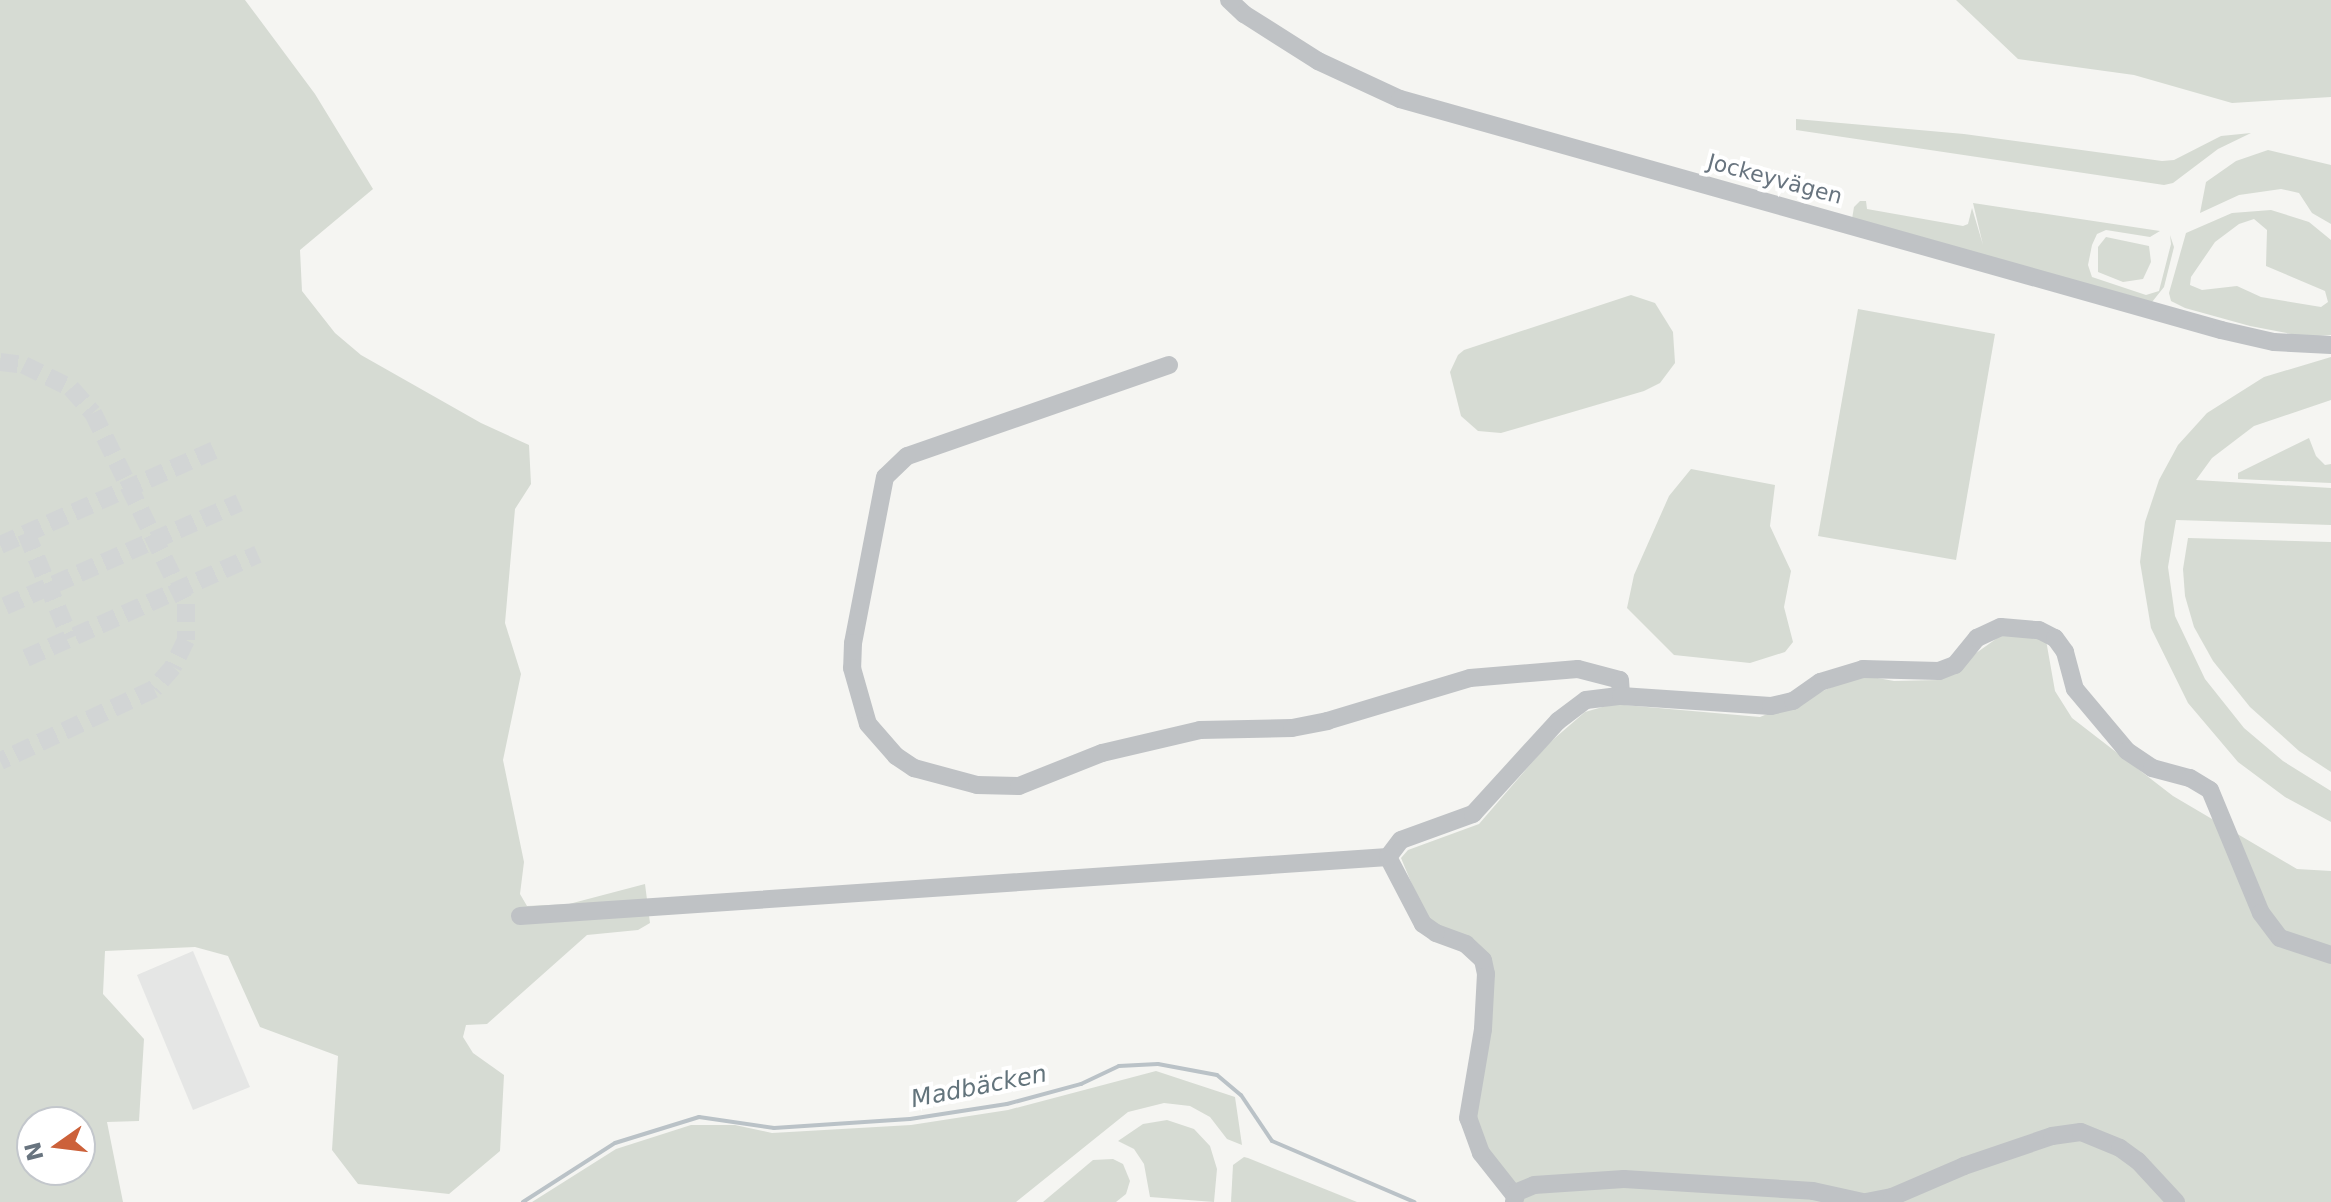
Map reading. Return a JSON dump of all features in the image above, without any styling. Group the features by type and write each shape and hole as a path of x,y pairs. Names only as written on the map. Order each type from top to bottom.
{"street":[{"name":"Jockeyvägen","path":"1229,0 1244,14 1318,61 1400,99 2221,330 2274,342 2331,345"},
{"path":"1169,365 980,434 907,456 885,477 853,643 852,668 868,724 896,756 914,768 977,785 1019,786 1078,760 1146,742 1200,730 1304,725 1358,713 1470,678 1578,669 1620,680 1621,696"},
{"path":"520,916 1388,857 1401,840 1473,814 1573,707 1599,696 1771,706 1793,701 1820,682 1863,669 1939,671 1955,665 1977,638 2001,627 2039,630 2055,638 2065,652 2075,689 2127,751 2152,768 2190,778 2210,790 2261,913 2280,938 2331,955"},
{"path":"1388,857 1423,924 1466,944 1483,960 1486,974 1483,1029 1468,1118 1481,1153 1514,1199 1534,1185 1624,1179 1813,1191 1865,1202 1892,1197 1964,1166 2052,1136 2081,1132 2107,1142 2138,1161 2176,1202"}],"shaded area":[{"path":"0,0 245,0 315,94 373,189 300,250 302,291 335,333 361,355 481,423 529,445 531,484 515,509 505,623 521,674 503,760 524,862 520,894 527,906 569,904 645,884 650,923 638,930 587,935 487,1024 466,1025 463,1037 473,1053 504,1075 500,1151 449,1194 358,1184 332,1150 338,1056 260,1027 228,956 195,947 105,951 103,994 144,1039 139,1121 107,1122 123,1202 0,1202"},
{"path":"1956,0 2331,0 2331,97 2232,103 2134,75 2018,59"},
{"path":"1796,119 1964,134 2162,161 2174,160 2221,136 2251,133 2218,149 2173,183 2164,185 1796,130"},
{"path":"2268,150 2331,165 2331,224 2312,213 2299,193 2281,189 2239,195 2200,213 2206,182 2236,161"},
{"path":"1860,201 1866,201 1867,209 1963,226 1968,224 1972,208 1983,245 1973,203 2160,231 2150,237 2106,230 2097,234 2092,245 2088,265 2092,277 2146,295 2159,291 2171,244 2170,235 2174,247 2164,287 2152,302 1852,219 1854,207"},
{"path":"2271,210 2309,222 2331,240 2331,335 2307,337 2250,326 2185,308 2171,301 2169,293 2186,233 2232,213","holes":["2254,219 2267,230 2266,266 2325,291 2328,302 2321,307 2261,297 2237,286 2202,290 2190,285 2191,277 2215,242 2239,224"]},
{"path":"2106,237 2149,246 2151,262 2143,279 2123,282 2098,272 2098,247"},
{"path":"1631,295 1655,303 1673,332 1675,363 1660,383 1644,391 1501,433 1478,431 1461,416 1450,372 1464,350"},
{"path":"1858,309 1995,334 1956,560 1818,536"},
{"path":"2331,357 2331,400 2254,426 2212,458 2196,480 2331,488 2331,525 2176,520 2168,567 2175,616 2205,679 2244,728 2283,761 2331,791 2331,822 2285,797 2238,762 2188,703 2151,628 2140,562 2145,522 2159,480 2178,445 2207,413 2264,377"},
{"path":"2309,438 2316,456 2325,465 2331,464 2331,483 2238,479 2238,473"},
{"path":"1691,469 1775,485 1770,526 1791,571 1784,607 1793,642 1785,652 1750,663 1674,655 1627,608 1634,575 1669,496"},
{"path":"2188,538 2331,542 2331,772 2299,751 2250,707 2213,661 2194,627 2185,596 2183,569"},
{"path":"2003,634 2046,640 2055,691 2072,718 2173,796 2297,869 2331,871 2331,1202 1520,1202 1514,1183 1488,1154 1473,1123 1493,982 1448,930 1426,918 1401,858 1408,850 1479,824 1548,744 1585,712 1613,704 1760,717 1861,675 1894,681 1938,680"},
{"path":"193,951 250,1087 193,1110 137,975"},
{"path":"1156,1071 1235,1097 1242,1145 1227,1139 1210,1117 1190,1106 1164,1103 1128,1112 1016,1202 532,1202 616,1149 691,1125 735,1125 772,1133 911,1125 1008,1110"},
{"path":"1167,1120 1194,1129 1210,1146 1217,1169 1214,1202 1150,1197 1144,1164 1134,1149 1118,1141 1143,1124"},
{"path":"1244,1157 1357,1202 1231,1202 1233,1165"},
{"path":"1113,1159 1123,1164 1130,1181 1126,1194 1116,1202 1043,1202 1093,1160"}],"waterway":[{"name":"Madbäcken","path":"523,1202 615,1143 699,1117 774,1128 910,1119 1007,1104 1081,1084 1119,1066 1158,1064 1217,1075 1241,1095 1272,1141 1414,1202"}],"tunnel":[{"path":"0,362 24,365 71,388 93,413 186,604 186,640 173,667 154,689 0,761"},
{"path":"0,545 214,450"},
{"path":"5,606 239,503"},
{"path":"26,533 70,638"},
{"path":"26,658 258,554"}]}
